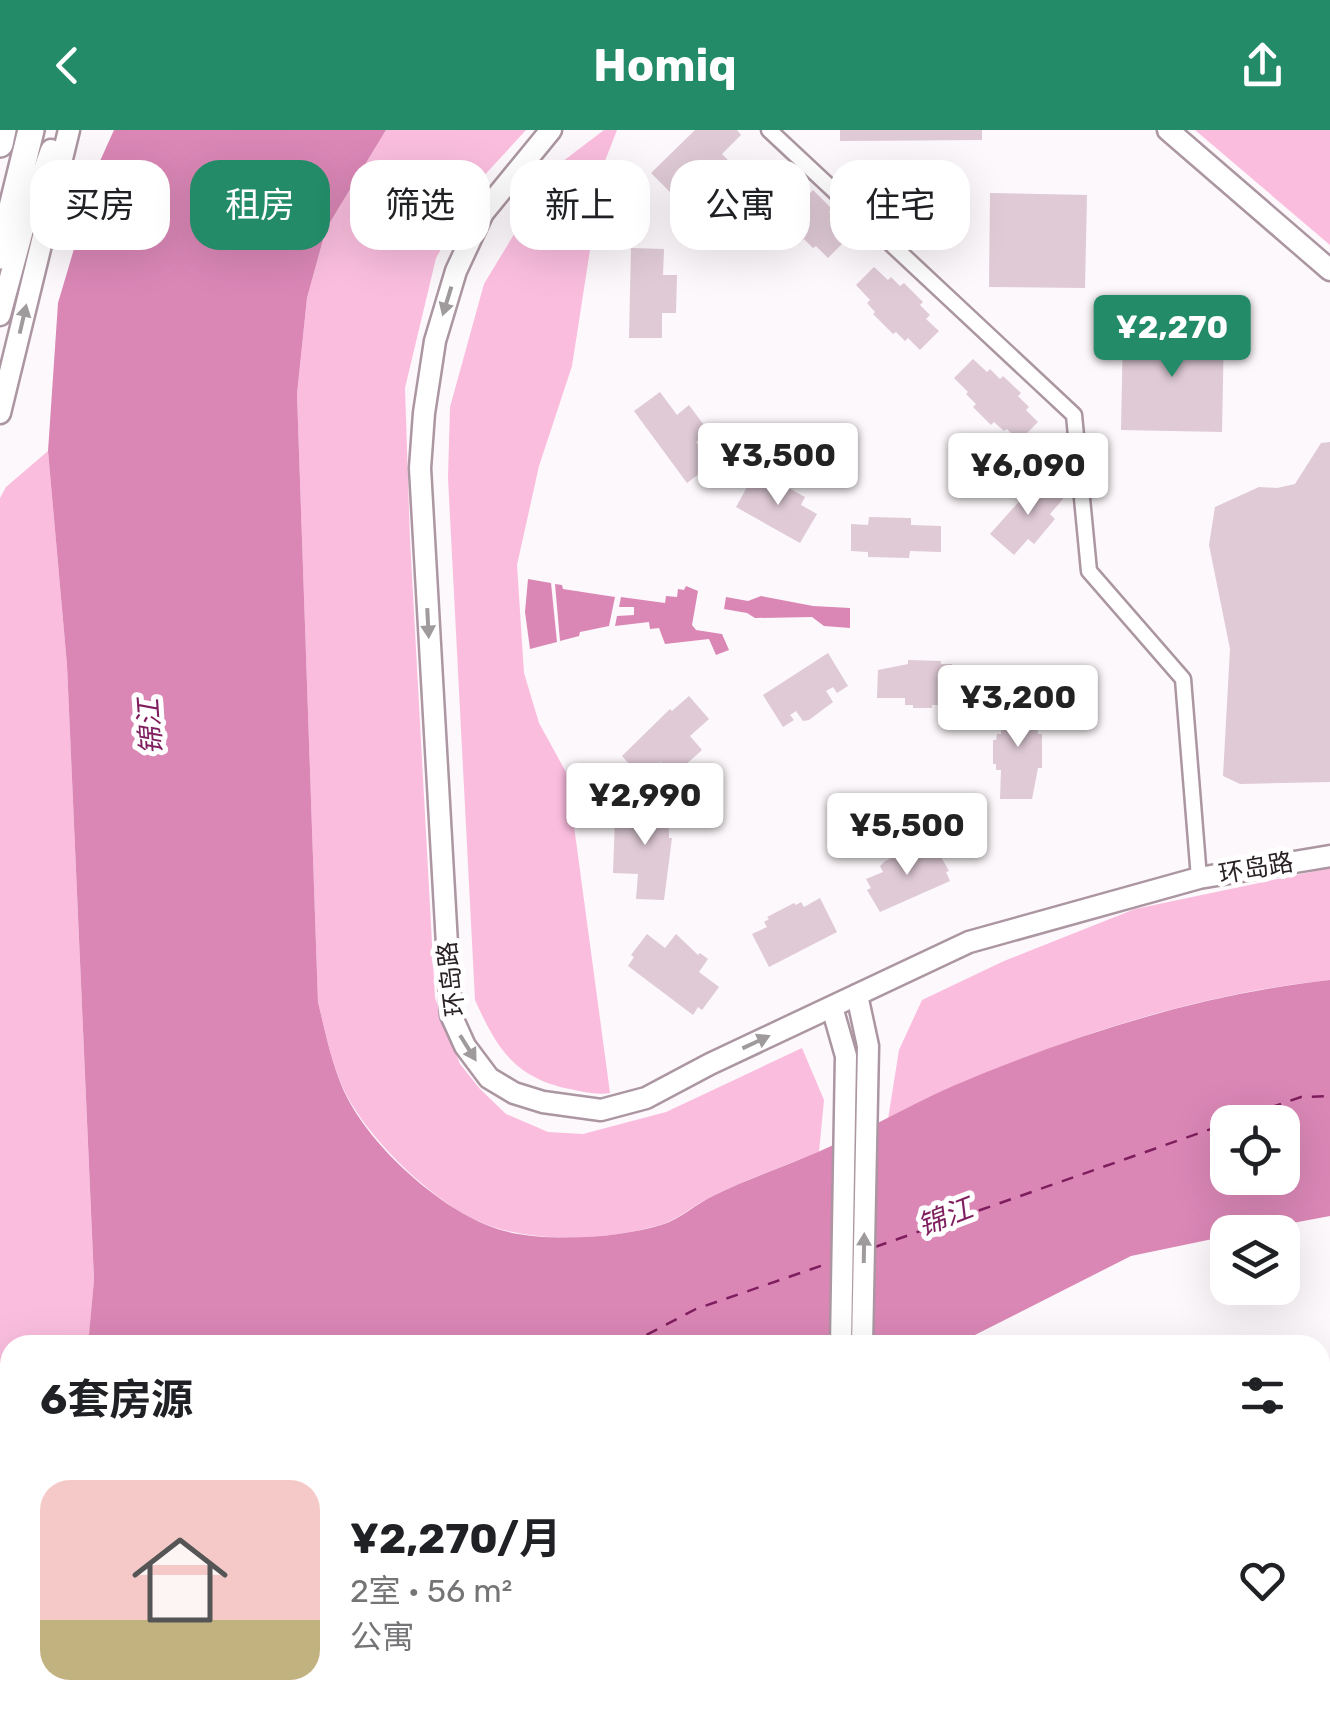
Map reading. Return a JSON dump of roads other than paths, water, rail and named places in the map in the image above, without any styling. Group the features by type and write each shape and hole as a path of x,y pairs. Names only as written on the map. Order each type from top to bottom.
{"highway":[{"path":"0,144 4,130"},
{"path":"0,256 31,130"}],"street":[{"path":"0,315 24,226 58,130"},
{"path":"0,414 70,130"},
{"name":"环岛路","path":"551,130 484,213 456,271 435,341 420,468 451,1015 465,1046 489,1078 514,1093 543,1102 601,1110 646,1098 969,942 1198,878 1330,856"},
{"path":"769,130 1074,414 1089,570 1183,680 1198,878"},
{"path":"1168,130 1330,270"},
{"path":"857,995 868,1046 862,1335"},
{"path":"832,1007 846,1056 840,1335"}],"water":[{"name":"锦江","path":"114,130 386,130 368,160 350,160 350,189 330,222 330,160 190,160 190,250 320,250 307,298 297,394 318,1002 343,1089 385,1150 446,1203 507,1232 574,1238 642,1230 668,1223 707,1199 835,1144 953,1086 1044,1050 1186,1006 1330,980 1330,1216 1300,1222 1300,1215 1210,1215 1210,1240 1131,1256 975,1335 89,1335 94,1280 67,665 48,451 58,303 74,250 170,250 170,160 100,160"},
{"path":"528,579 551,583 557,642 530,649 525,612"},
{"path":"555,584 563,589 615,597 609,626 560,641"},
{"path":"686,586 698,591 692,625 696,630 722,634 729,650 716,655 709,639 665,644 659,628 650,629 649,622 615,626 617,616 634,615 634,607 619,607 621,597 665,603 666,596 677,597 678,589 684,590"},
{"path":"761,596 850,608 850,628 824,626 812,617 755,618 724,609 726,597 748,601"}]}
